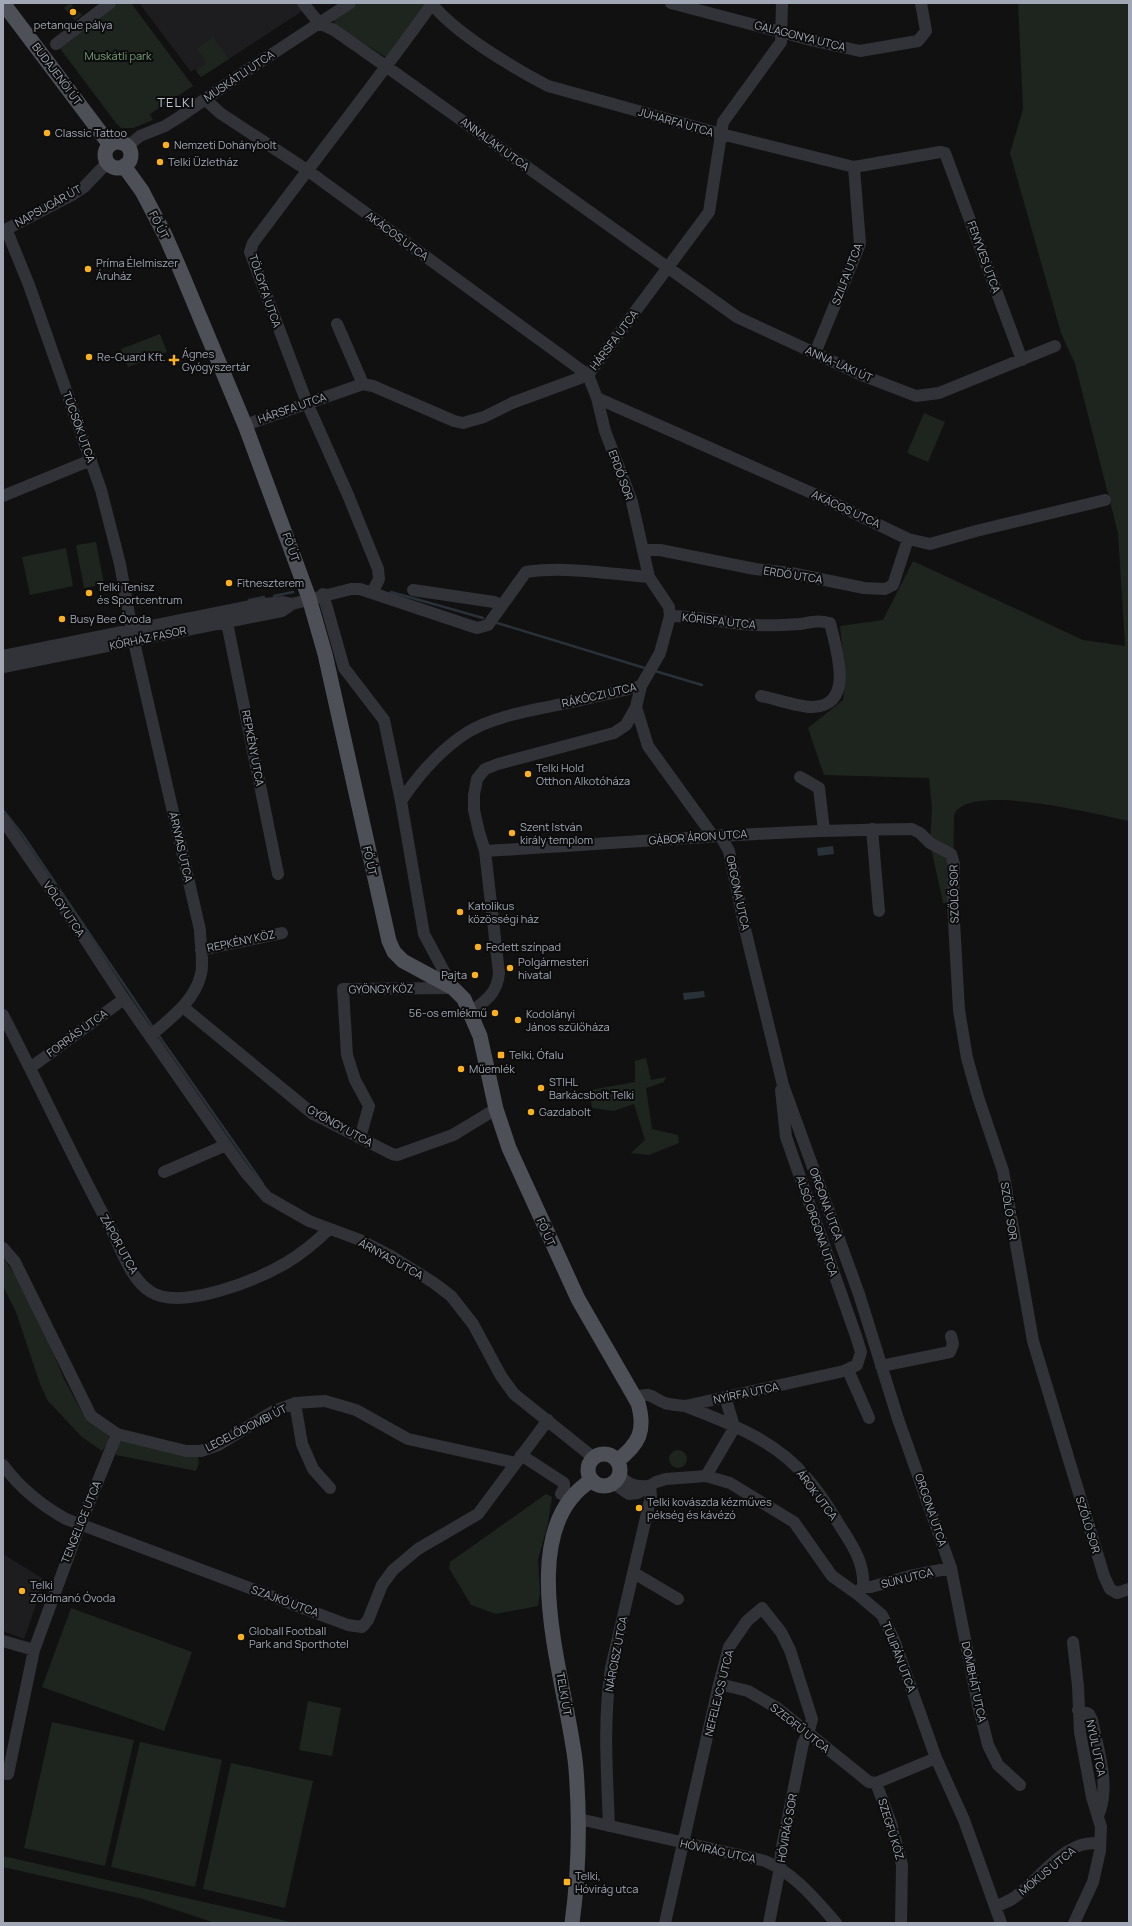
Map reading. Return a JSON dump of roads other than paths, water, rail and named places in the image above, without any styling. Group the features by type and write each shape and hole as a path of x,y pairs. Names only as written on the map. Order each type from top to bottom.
{"main road":[{"name":"BUDAJENŐI ÚT","path":"3,3 110,145"},
{"path":"121,142 128,146 131,157 124,166 114,167 108,162 106,151 110,145 121,142"},
{"name":"FŐ ÚT","path":"124,166 142,191 165,234 245,425 309,598 325,654 389,941 394,952 403,960 453,988 464,999 480,1036 496,1110 509,1148 562,1268 578,1299 635,1397 641,1415 641,1430 637,1442 628,1453 616,1473"},
{"path":"606,1455 616,1473 604,1486 592,1480 588,1469 594,1458 606,1455"},
{"name":"TELKI ÚT","path":"572,1923 575,1898 578,1819 576,1768 555,1642 550,1604 548,1570 553,1535 562,1509 579,1488 592,1480"}],"street":[{"path":"303,3 319,23"},
{"name":"MUSKÁTLI UTCA","path":"128,146 140,136 165,126 350,3"},
{"name":"TÖLGYFA UTCA","path":"372,593 379,579 378,569 348,495 307,403 250,252 253,243 307,170 387,67 431,3"},
{"name":"JUHARFA UTCA","path":"431,3 459,29 524,73 548,86 721,134 854,166 940,152 945,154"},
{"name":"GALAGONYA UTCA","path":"671,3 860,51 918,41 926,31 921,3"},
{"path":"782,3 782,32"},
{"path":"56,44 103,5"},
{"name":"ANNALAKI UTCA","path":"319,23 334,30 387,67 668,269"},
{"name":"HÁRSFA UTCA","path":"245,425 363,384 373,386 454,421 463,423 588,375 709,212 723,122 781,42 782,32"},
{"name":"AKÁCOS UTCA","path":"205,99 220,114 307,170 588,375"},
{"name":"FENYVES UTCA","path":"945,154 1022,360"},
{"name":"NAPSUGÁR ÚT","path":"4,230 72,195 84,187 108,162"},
{"name":"SZILFA UTCA","path":"815,353 860,244 854,166"},
{"name":"TÜCSÖK UTCA","path":"4,230 9,236 29,285 91,460 112,529 133,636"},
{"name":"ANNA-LAKI ÚT","path":"668,269 737,317 864,376 916,396 939,393 1022,360"},
{"path":"338,324 363,384"},
{"path":"1022,360 1055,346"},
{"name":"ERDŐ SOR","path":"588,375 597,398 606,431 632,502 650,577"},
{"name":"AKÁCOS UTCA","path":"597,398 823,498 908,539 930,544 976,531 1105,500"},
{"path":"3,496 91,460"},
{"name":"ERDŐ UTCA","path":"644,550 660,550 755,569 791,573 864,588 885,590 893,585 908,539"},
{"path":"309,598 351,588 372,593 477,628 488,625 526,572 539,570 571,571 650,577 669,607 670,616"},
{"path":"413,590 494,602 501,605"},
{"name":"FŐ ÚT","path":"323,594 344,668 384,720 401,801 424,934 453,988"},
{"name":"KÓRHÁZ FASOR","path":"3,667 133,636 226,616 282,611 292,604 309,598"},
{"name":"REPKÉNY UTCA","path":"226,616 278,874"},
{"name":"RÁKÓCZI UTCA","path":"401,801 415,780 452,743 470,731 489,722 641,686 646,674 660,653 670,616"},
{"name":"KŐRISFA UTCA","path":"670,616 693,616 723,622 758,626 801,624 819,620 830,624 840,685 836,696 825,705 811,707 762,696"},
{"name":"KÓRHÁZ FASOR","path":"3,656 133,636"},
{"name":"ÁRNYAS UTCA","path":"133,636 200,930 202,973 195,989 183,1007 150,1036"},
{"path":"470,1012 493,994 498,984 499,973 485,852 478,832 474,810 474,795 477,780 485,769 522,757 614,733 626,725 636,707 641,686"},
{"name":"ORGONA UTCA","path":"636,707 648,746 729,851 745,929 783,1085 859,1294 881,1366 951,1568"},
{"path":"800,777 819,788 824,830"},
{"name":"VÖLGY UTCA","path":"3,820 81,933 124,999"},
{"path":"872,829 879,911"},
{"name":"GÁBOR ÁRON UTCA","path":"485,852 716,835 824,830 912,829"},
{"name":"SZŐLŐ SOR","path":"912,829 920,832 930,843 951,854 954,864 953,903 960,1017 970,1071 1003,1171 1033,1341 1104,1576 1110,1589 1117,1593 1129,1589"},
{"name":"REPKÉNY KÖZ","path":"201,950 282,932"},
{"name":"GYÖNGY KÖZ","path":"360,1138 369,1106 356,1080 347,1054 343,989 453,988"},
{"name":"ÁRNYAS UTCA","path":"124,999 246,1173 267,1197 309,1221 360,1240 391,1256 434,1283 451,1296 473,1324 501,1376 514,1394 594,1458"},
{"name":"FORRÁS UTCA","path":"30,1068 124,999"},
{"name":"GYÖNGY UTCA","path":"183,1007 312,1114 397,1155 453,1135 496,1110"},
{"name":"ZÁPOR UTCA","path":"3,1015 94,1198 132,1270 149,1291 158,1296 170,1299 192,1297 245,1282 288,1262 318,1240 329,1229"},
{"name":"ALSÓ ORGONA UTCA","path":"783,1085 780,1088 786,1137 861,1352 852,1367"},
{"path":"164,1172 226,1145"},
{"name":"LEGELŐDOMBI ÚT","path":"3,1248 15,1262 91,1416 117,1434 186,1451 201,1451 218,1445 274,1411 295,1403 325,1401 356,1410 408,1438 519,1459"},
{"path":"881,1366 950,1352 953,1344 951,1336"},
{"path":"852,1367 869,1418"},
{"name":"NYÍRFA UTCA","path":"635,1397 645,1395 653,1396 665,1403 685,1406 852,1367"},
{"path":"706,1476 734,1426 725,1397"},
{"path":"295,1403 302,1444 313,1469 330,1488"},
{"name":"ÁROK UTCA","path":"685,1406 734,1426 765,1442 788,1459 805,1475 827,1505 856,1551 864,1574 860,1590"},
{"name":"SZAJKÓ UTCA","path":"3,1465 13,1478 42,1506 66,1520 348,1625 362,1627 368,1620 382,1585 394,1570 418,1549 478,1514 548,1420"},
{"name":"TENGELICE UTCA","path":"5,1774 34,1650 80,1525 117,1434"},
{"path":"519,1459 564,1483 564,1488 561,1494"},
{"name":"TULIPÁN UTCA","path":"616,1473 630,1494 638,1493 666,1479 706,1476 730,1483 794,1522 832,1576 860,1590 882,1615 894,1640 936,1758 964,1820 1001,1923"},
{"name":"NÁRCISZ UTCA","path":"609,1826 605,1723 607,1693 611,1668 651,1496 650,1486"},
{"name":"SÜN UTCA","path":"860,1590 910,1576 951,1568"},
{"name":"DOMBHÁT UTCA","path":"951,1568 978,1705 988,1745 998,1765 1020,1785"},
{"path":"634,1573 678,1600"},
{"name":"NEFELEJCS UTCA","path":"665,1923 719,1684 729,1647 747,1621 762,1608 781,1632 790,1650 812,1719 808,1734"},
{"path":"3,1641 34,1650"},
{"name":"NYÚL UTCA","path":"1073,1642 1078,1686 1078,1710 1092,1797 1101,1827 1100,1844 1093,1882 1074,1923"},
{"name":"SZEGFŰ UTCA","path":"719,1684 754,1695 777,1708 869,1782 876,1783"},
{"name":"HÓVIRÁG SOR","path":"769,1923 780,1868 781,1852 803,1743 808,1734"},
{"path":"876,1783 936,1758"},
{"name":"SZEGFŰ KÖZ","path":"876,1783 891,1823 902,1865 901,1923"},
{"name":"HÓVIRÁG UTCA","path":"578,1819 765,1861 780,1868 796,1880 836,1923"},
{"name":"MÓKUS UTCA","path":"996,1906 1013,1898 1075,1846 1092,1842 1100,1844"}],"waterway":[{"path":"274,596 293,592"},
{"path":"391,592 483,618"},
{"path":"249,600 264,597"},
{"path":"494,622 648,669"},
{"path":"655,671 702,685"},
{"path":"3,810 22,834 152,1026"},
{"path":"159,1036 263,1184"}],"place":[{"name":"petanque pálya","path":"73,12"},
{"name":"Classic Tattoo","path":"47,133"},
{"name":"Nemzeti Dohánybolt","path":"166,145"},
{"name":"Telki Üzletház","path":"160,162"},
{"name":"Príma Élelmiszer Áruház","path":"88,269"},
{"name":"Re-Guard Kft.","path":"89,357"},
{"name":"Ágnes Gyógyszertár","path":"174,360"},
{"name":"Fitneszterem","path":"229,583"},
{"name":"Telki Tenisz és Sportcentrum","path":"89,593"},
{"name":"Busy Bee Óvoda","path":"62,619"},
{"name":"Telki Hold Otthon Alkotóháza","path":"528,774"},
{"name":"Szent István király templom","path":"512,833"},
{"name":"Katolikus közösségi ház","path":"460,912"},
{"name":"Fedett színpad","path":"478,947"},
{"name":"Polgármesteri hivatal","path":"510,968"},
{"name":"Pajta","path":"475,975"},
{"name":"56-os emlékmű","path":"495,1013"},
{"name":"Kodolányi János szülőháza","path":"518,1020"},
{"name":"Telki, Ófalu","path":"501,1055"},
{"name":"Műemlék","path":"461,1069"},
{"name":"STIHL Barkácsbolt Telki","path":"541,1088"},
{"name":"Gazdabolt","path":"531,1112"},
{"name":"Telki kovászda kézműves pékség és kávézó","path":"639,1508"},
{"name":"Telki Zöldmanó Óvoda","path":"22,1591"},
{"name":"Globall Football Park and Sporthotel","path":"241,1637"},
{"name":"Telki, Hóvirág utca","path":"567,1882"}],"district":[{"name":"TELKI","path":"176,102"}],"park label":[{"name":"Muskátli park","path":"118,56"}]}
